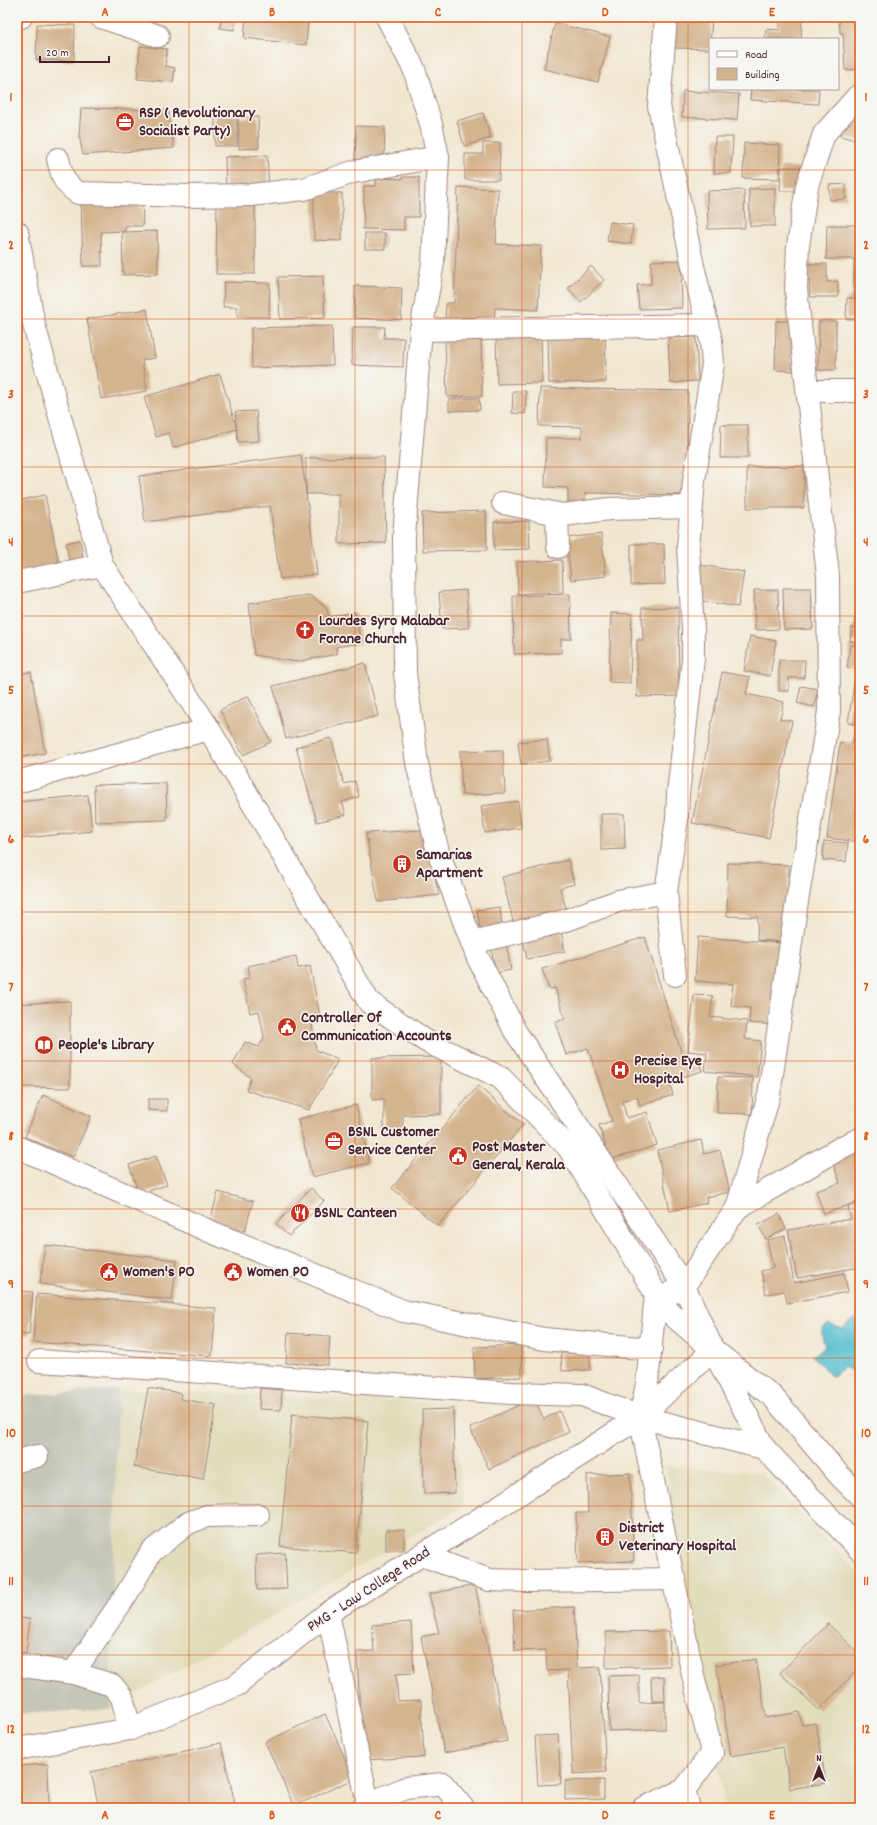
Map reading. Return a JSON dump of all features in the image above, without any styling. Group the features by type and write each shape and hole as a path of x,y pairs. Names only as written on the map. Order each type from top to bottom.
{"street":[{"path":"17,18 21,17"},
{"path":"101,17 158,36"},
{"path":"387,17 414,70 431,124 438,157 433,263 421,330 404,536 405,673 417,763 438,852 472,944 515,1031 684,1286 713,1350 764,1448 860,1550"},
{"path":"666,17 659,106 711,340 712,364 694,481 688,547 693,629 693,658 678,794 677,819 666,892 675,975"},
{"path":"658,1296 684,1286 737,1208 769,1095 796,908 829,711 828,576 796,289 798,246 807,186 824,134 857,96 860,95"},
{"path":"58,159 62,177 67,186 78,193 188,196 251,195 304,189 353,172 438,157"},
{"path":"17,232 34,325 102,565 209,729 368,1002 426,1041 501,1078 569,1148 658,1296 670,1313 713,1350 773,1397 839,1475 860,1496"},
{"path":"421,330 707,325"},
{"path":"808,391 860,391"},
{"path":"503,503 563,515 609,509 692,507"},
{"path":"557,514 558,547"},
{"path":"17,582 102,565"},
{"path":"17,782 209,729"},
{"path":"472,944 564,921 618,901 666,892"},
{"path":"737,1208 844,1146 860,1139"},
{"path":"17,1147 209,1231 403,1311 544,1339 651,1349"},
{"path":"643,1808 687,1799 712,1754 693,1675 675,1579 640,1417 647,1384 658,1296"},
{"name":"PMG - Law College Road","path":"17,1749 130,1729 237,1685 328,1613 640,1417 713,1350"},
{"path":"39,1361 512,1393 582,1395 640,1417 764,1448"},
{"path":"73,1673 126,1595 151,1552 188,1523 207,1516 258,1515"},
{"path":"422,1555 490,1580 675,1579"},
{"path":"328,1613 365,1806 406,1788 443,1784 463,1808"},
{"path":"17,1665 73,1673 112,1685 122,1697 130,1729"}],"shaded area":[{"path":"118,1389 453,1403 464,1506 110,1709"},
{"path":"118,1389 110,1709 17,1714 17,1396"},
{"path":"666,1466 761,1473 860,1575 860,1808 701,1808 725,1805"}],"water":[{"path":"856,1318 858,1320 860,1318 860,1371 855,1372 844,1367 832,1377 813,1356 825,1347 822,1331 828,1324 842,1329"}],"building":[{"path":"221,17 236,17 234,30 220,28"},
{"path":"246,17 315,17 314,22 308,21 306,45 244,38"},
{"path":"675,17 712,17 709,49 674,48"},
{"path":"780,17 802,17 801,38 765,38 766,29 780,30"},
{"path":"839,17 860,17 860,69 845,70 843,33 840,33"},
{"path":"555,23 610,37 598,82 544,69"},
{"path":"37,24 75,25 74,61 36,60"},
{"path":"140,46 167,49 165,66 175,68 173,82 137,79"},
{"path":"751,90 819,90 818,104 750,100"},
{"path":"683,91 739,94 737,120 682,117"},
{"name":"RSP ( Revolutionary Socialist Party)","path":"81,108 168,110 174,148 83,155 79,135"},
{"path":"847,111 860,115 860,141 840,136"},
{"path":"483,113 491,138 464,146 457,121"},
{"path":"215,115 237,115 237,146 215,146"},
{"path":"258,117 259,148 239,149 238,118"},
{"path":"356,126 385,127 384,161 355,160"},
{"path":"715,137 733,137 731,173 714,173"},
{"path":"483,143 500,143 499,180 465,180 465,154 483,154"},
{"path":"744,143 780,145 779,179 743,178"},
{"path":"267,155 269,188 226,189 225,157"},
{"path":"781,167 800,167 799,191 780,191"},
{"path":"402,177 419,177 419,217 404,217 404,230 363,229 364,186 376,186 376,178 402,179"},
{"path":"846,184 846,199 830,200 829,185"},
{"path":"458,187 498,189 496,244 541,246 538,310 495,308 494,325 445,323 446,303 454,303"},
{"path":"775,188 775,226 750,226 749,189"},
{"path":"744,190 745,228 708,229 707,191"},
{"path":"314,193 342,193 342,241 314,240"},
{"path":"142,199 143,226 125,226 125,231 101,232 102,266 83,266 81,201"},
{"path":"217,201 255,202 255,274 216,274"},
{"path":"610,222 633,225 631,244 607,241"},
{"path":"827,225 859,225 860,295 853,295 854,259 826,259"},
{"path":"157,231 158,274 123,275 122,232"},
{"path":"365,233 385,233 385,249 365,249"},
{"path":"681,260 682,308 639,309 637,285 651,284 651,261"},
{"path":"808,264 827,264 827,282 838,281 838,297 810,297"},
{"path":"591,266 604,280 581,302 568,288"},
{"path":"323,276 325,318 280,319 278,277"},
{"path":"224,282 270,283 269,317 237,317 237,307 223,307"},
{"path":"355,286 402,288 401,320 354,318"},
{"path":"847,298 860,298 860,319 846,319"},
{"path":"147,309 155,358 142,360 147,391 101,399 87,319"},
{"path":"776,321 793,321 793,371 775,370"},
{"path":"819,321 836,321 836,370 818,370"},
{"path":"332,326 333,365 252,368 251,328"},
{"path":"353,327 385,327 384,338 404,338 403,367 352,365"},
{"path":"605,330 606,382 549,383 548,331"},
{"path":"496,332 541,332 542,383 497,384"},
{"path":"481,337 482,396 447,397 445,338"},
{"path":"696,337 698,381 670,383 668,338"},
{"path":"220,374 237,429 173,448 169,433 156,437 144,397"},
{"path":"540,388 688,391 687,495 585,493 585,508 568,507 568,488 545,487 546,438 582,438 582,427 539,426"},
{"path":"513,391 526,391 525,414 512,413"},
{"path":"479,398 480,410 449,411 449,399"},
{"path":"256,411 259,441 238,442 235,412"},
{"path":"721,425 748,425 748,458 720,458"},
{"path":"301,455 317,574 280,579 270,506 145,522 139,476"},
{"path":"384,457 386,543 339,544 339,494 306,494 306,458"},
{"path":"804,466 804,508 747,508 747,467"},
{"path":"45,495 59,564 17,572 17,501"},
{"path":"486,511 487,550 423,551 422,513"},
{"path":"529,521 530,549 494,550 494,522"},
{"path":"601,534 606,576 571,580 566,538"},
{"path":"80,540 83,559 69,561 66,543"},
{"path":"631,544 664,544 665,584 631,585"},
{"path":"562,560 563,592 518,594 517,562"},
{"path":"700,565 744,572 738,607 694,600"},
{"path":"859,583 860,642 850,641 852,627 854,628"},
{"path":"783,588 811,588 813,629 784,630"},
{"path":"466,590 469,628 442,629 439,592"},
{"path":"754,590 778,590 779,629 755,630"},
{"path":"570,594 571,639 561,639 561,653 514,654 513,596"},
{"name":"Lourdes Syro Malabar Forane Church","path":"309,595 326,607 329,617 355,612 361,643 336,647 337,654 296,662 254,655 249,603"},
{"path":"678,607 679,696 637,697 637,640 643,640 642,608"},
{"path":"611,613 632,614 630,683 609,682"},
{"path":"750,636 776,641 770,676 744,671"},
{"path":"850,645 860,646 860,669 847,668"},
{"path":"779,660 805,660 804,678 789,678 789,691 779,691"},
{"path":"365,663 378,716 286,739 273,686"},
{"path":"856,671 860,672 860,725 848,723"},
{"path":"31,672 45,753 17,758 17,674"},
{"path":"722,672 750,677 746,694 784,702 780,719 792,721 769,838 692,823"},
{"path":"801,686 818,689 814,707 797,703"},
{"path":"248,696 271,742 243,755 220,710"},
{"path":"855,728 860,729 860,743 853,743"},
{"path":"331,738 344,784 355,781 359,797 342,802 346,815 317,822 296,747"},
{"path":"547,739 550,761 521,764 518,742"},
{"path":"840,742 860,745 860,842 827,838"},
{"path":"503,750 505,793 462,795 460,751"},
{"path":"166,783 167,820 95,822 94,785"},
{"path":"88,795 92,831 17,839 17,802"},
{"path":"518,801 521,828 485,833 481,806"},
{"path":"601,814 624,814 625,849 601,850"},
{"name":"Samarias Apartment","path":"424,830 439,895 378,902 366,833"},
{"path":"824,841 848,843 846,862 823,860"},
{"path":"568,860 574,884 560,888 568,915 515,929 502,877"},
{"path":"728,863 789,865 786,942 757,940 758,917 727,916"},
{"path":"500,907 502,926 480,928 477,910"},
{"path":"560,926 565,951 527,959 522,934"},
{"path":"645,937 684,1061 697,1057 702,1071 669,1081 673,1095 640,1106 637,1096 622,1101 627,1118 647,1112 657,1145 610,1160 599,1125 612,1121 588,1048 566,1055 555,1022 565,1019 555,988 549,989 542,969"},
{"path":"698,937 783,943 777,1025 749,1023 750,1008 731,1006 733,984 695,981"},
{"path":"506,943 511,970 496,973 491,947"},
{"name":"Controller Of Communication Accounts","path":"296,956 298,968 310,966 320,1016 311,1018 316,1050 338,1060 309,1110 246,1090 251,1078 233,1064 245,1042 259,1047 264,1037 259,1011 250,1013 243,979 250,978 248,966"},
{"path":"694,995 713,996 710,1017 747,1021 745,1039 761,1041 757,1077 705,1071 707,1053 688,1051"},
{"name":"People's Library","path":"70,1001 70,1088 22,1087 17,1095 17,1004"},
{"path":"441,1057 441,1114 403,1115 403,1135 384,1135 384,1099 372,1100 372,1058"},
{"path":"718,1077 753,1078 752,1114 717,1113"},
{"name":"Post Master General, Kerala","path":"478,1086 523,1125 438,1226 392,1188"},
{"path":"43,1095 91,1116 73,1157 25,1137"},
{"path":"148,1099 167,1099 167,1111 148,1110"},
{"name":"BSNL Customer Service Center","path":"356,1105 369,1163 312,1177 298,1119"},
{"path":"701,1140 704,1154 720,1150 730,1192 706,1197 707,1203 670,1211 657,1150"},
{"path":"860,1150 860,1201 824,1214 816,1191 840,1183 832,1160"},
{"path":"156,1156 167,1185 139,1194 129,1165"},
{"name":"BSNL Canteen","path":"311,1188 324,1201 289,1236 276,1224"},
{"path":"218,1192 253,1201 245,1231 210,1222"},
{"path":"860,1204 860,1267 797,1278 788,1230 851,1219 848,1206"},
{"path":"779,1214 786,1229 766,1239 758,1225"},
{"path":"785,1236 794,1283 844,1273 848,1292 787,1303 785,1291 766,1294 761,1271 773,1268 767,1240"},
{"name":"Women's PO","path":"45,1245 177,1260 172,1300 40,1284"},
{"path":"18,1291 33,1292 29,1335 17,1334"},
{"path":"37,1294 216,1308 212,1356 33,1342"},
{"path":"288,1333 330,1336 328,1365 286,1363"},
{"path":"521,1345 522,1377 475,1379 474,1347"},
{"path":"561,1353 590,1353 590,1370 562,1371"},
{"path":"148,1388 181,1393 180,1399 216,1405 203,1479 134,1467"},
{"path":"260,1388 282,1390 281,1410 259,1409"},
{"path":"534,1398 544,1419 559,1411 569,1432 489,1469 470,1428"},
{"path":"453,1409 455,1493 424,1494 422,1410"},
{"path":"292,1414 368,1421 356,1553 280,1546"},
{"name":"District Veterinary Hospital","path":"630,1473 634,1561 578,1563 576,1513 588,1513 587,1475"},
{"path":"386,1530 404,1530 404,1550 386,1550"},
{"path":"285,1553 287,1589 257,1590 256,1555"},
{"path":"475,1585 507,1741 444,1753 421,1637 439,1633 429,1594"},
{"path":"574,1607 577,1668 600,1667 606,1772 573,1774 568,1670 547,1671 546,1650 515,1651 513,1610"},
{"path":"17,1618 30,1619 26,1653 17,1651"},
{"path":"411,1622 414,1673 396,1674 398,1701 421,1700 424,1757 362,1760 357,1652 374,1651 372,1625"},
{"path":"828,1624 860,1654 860,1667 819,1710 780,1673"},
{"path":"669,1631 670,1666 606,1668 606,1632"},
{"path":"756,1659 766,1718 799,1712 802,1725 816,1723 826,1783 790,1789 783,1747 731,1756 716,1665"},
{"path":"639,1675 639,1703 665,1702 665,1729 609,1731 608,1676"},
{"path":"664,1676 665,1701 652,1701 651,1677"},
{"path":"325,1714 354,1779 294,1806 265,1742"},
{"path":"558,1735 561,1784 538,1785 535,1736"},
{"path":"221,1743 236,1808 99,1808 91,1772"},
{"path":"48,1764 49,1808 17,1808 17,1766"},
{"path":"604,1780 604,1799 565,1800 565,1781"}],"place":[{"name":"RSP ( Revolutionary Socialist Party)","path":"125,122"},
{"name":"Lourdes Syro Malabar Forane Church","path":"305,630"},
{"name":"Samarias Apartment","path":"402,864"},
{"name":"Controller Of Communication Accounts","path":"287,1027"},
{"name":"People's Library","path":"44,1045"},
{"name":"Precise Eye Hospital","path":"620,1070"},
{"name":"BSNL Customer Service Center","path":"334,1141"},
{"name":"Post Master General, Kerala","path":"458,1156"},
{"name":"BSNL Canteen","path":"300,1213"},
{"name":"Women's PO","path":"109,1272"},
{"name":"Women PO","path":"233,1272"},
{"name":"District Veterinary Hospital","path":"605,1537"}]}
